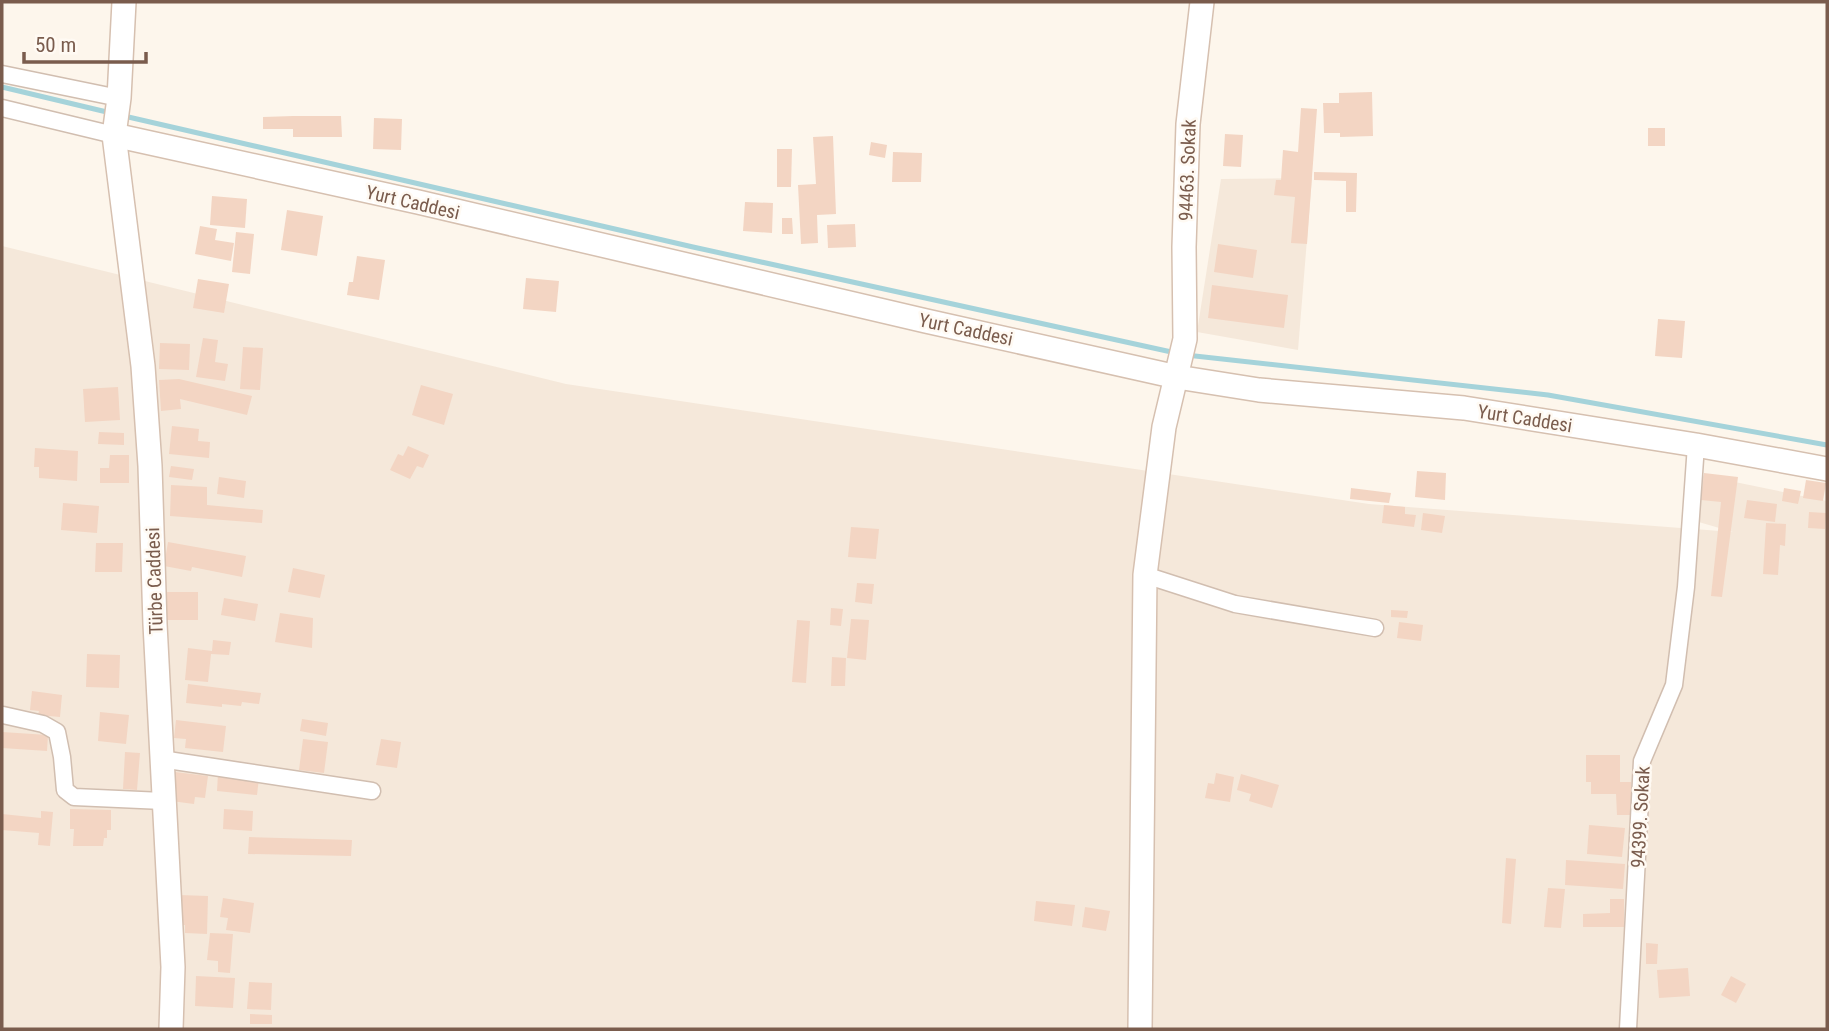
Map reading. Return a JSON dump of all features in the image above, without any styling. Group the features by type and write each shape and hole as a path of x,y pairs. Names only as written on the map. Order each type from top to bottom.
{"street":[{"name":"Türbe Caddesi","path":"124,2 119,98 114,135 135,297 148,433 161,759 173,967 171,1029"},
{"name":"94463. Sokak","path":"1140,1029 1145,575 1164,426 1178,377 1185,339 1184,247 1188,124 1202,2"},
{"path":"2,74 119,98"},
{"path":"2,108 114,135"},
{"name":"Yurt Caddesi","path":"114,135 1178,377 1259,390 1464,408 1827,469"},
{"name":"94399. Sokak","path":"1628,1029 1642,761 1674,685 1686,587 1696,445"},
{"path":"1145,575 1235,604 1376,628"},
{"path":"3,715 43,724 57,732 65,790 74,797 163,800"},
{"path":"161,759 372,791"}],"shaded area":[{"path":"1312,178 1298,350 1197,332 1221,179"},
{"path":"2,246 566,384 1369,504 1733,532 1685,518 1691,473 1827,501 1827,1029 2,1029"}],"building":[{"path":"1372,92 1373,136 1340,137 1340,133 1324,133 1323,103 1339,103 1339,93"},
{"path":"1301,108 1317,109 1307,244 1291,243 1295,197 1274,195 1276,180 1281,180 1283,150 1298,152"},
{"path":"341,116 342,137 293,137 293,129 263,129 263,117"},
{"path":"374,118 402,119 401,150 373,149"},
{"path":"1648,128 1665,128 1665,146 1648,146"},
{"path":"1225,134 1243,135 1241,167 1223,166"},
{"path":"833,136 836,214 817,215 818,243 801,244 798,185 816,184 813,137"},
{"path":"871,142 887,145 885,158 869,155"},
{"path":"777,149 792,149 791,187 777,187"},
{"path":"893,152 922,153 921,182 892,182"},
{"path":"1314,172 1357,173 1356,212 1346,212 1346,181 1314,180"},
{"path":"212,196 247,199 245,228 210,225"},
{"path":"745,202 773,203 772,233 743,231"},
{"path":"287,210 323,216 317,256 281,250"},
{"path":"782,218 792,218 793,234 782,234"},
{"path":"855,224 856,247 828,248 827,225"},
{"path":"200,226 217,229 215,240 234,243 231,261 195,254"},
{"path":"236,232 254,234 250,274 232,272"},
{"path":"1218,244 1257,250 1253,278 1214,272"},
{"path":"357,256 385,260 379,300 347,295 349,282 353,282"},
{"path":"526,278 559,281 556,312 523,309"},
{"path":"198,279 229,284 224,313 193,308"},
{"path":"1212,285 1288,295 1284,328 1208,318"},
{"path":"1658,319 1685,321 1682,358 1655,356"},
{"path":"203,338 218,340 215,362 228,364 225,381 196,377"},
{"path":"160,343 190,344 189,370 159,369"},
{"path":"243,347 263,348 260,390 240,389"},
{"path":"179,379 252,396 247,415 180,399 181,409 161,411 159,380"},
{"path":"421,385 453,394 444,425 412,415"},
{"path":"118,387 120,420 85,422 83,389"},
{"path":"172,426 199,429 198,441 210,442 209,458 169,454"},
{"path":"99,432 124,433 124,445 98,444"},
{"path":"408,446 429,455 423,468 417,466 410,479 390,470 398,454 403,456"},
{"path":"35,448 78,451 77,481 39,478 39,467 34,467"},
{"path":"110,455 129,455 129,483 100,483 100,468 109,468"},
{"path":"171,466 194,469 192,480 169,477"},
{"path":"1417,471 1446,473 1445,500 1415,497"},
{"path":"1704,473 1738,477 1722,597 1711,596 1721,502 1701,500"},
{"path":"219,477 246,481 244,498 217,494"},
{"path":"1806,480 1826,483 1823,501 1803,498"},
{"path":"171,485 207,487 207,505 263,510 262,523 170,516"},
{"path":"1351,488 1391,493 1389,503 1350,499"},
{"path":"1784,488 1801,491 1798,504 1782,501"},
{"path":"1747,500 1777,504 1775,522 1744,518"},
{"path":"63,503 99,506 97,533 61,530"},
{"path":"1384,505 1405,507 1405,514 1416,515 1414,527 1382,523"},
{"path":"1809,512 1826,513 1825,529 1808,528"},
{"path":"1423,513 1445,516 1442,533 1421,530"},
{"path":"1766,523 1786,524 1785,546 1780,545 1778,575 1763,574"},
{"path":"851,527 879,529 876,559 848,557"},
{"path":"168,542 246,556 242,577 192,567 191,571 164,566"},
{"path":"96,543 123,543 122,572 95,572"},
{"path":"293,568 325,575 320,598 288,592"},
{"path":"857,583 874,584 872,604 855,602"},
{"path":"164,592 198,592 198,620 164,620"},
{"path":"224,598 258,604 255,621 221,615"},
{"path":"831,608 843,609 841,626 830,625"},
{"path":"1391,610 1408,611 1407,618 1391,617"},
{"path":"280,613 313,618 312,648 275,642"},
{"path":"851,619 869,620 866,660 847,658"},
{"path":"797,620 810,621 806,683 792,682"},
{"path":"1399,622 1423,625 1421,641 1397,638"},
{"path":"213,640 231,642 229,655 211,654 208,682 185,680 188,648 212,651"},
{"path":"87,654 120,655 119,688 86,687"},
{"path":"832,657 846,658 845,686 831,686"},
{"path":"188,684 261,693 259,704 242,702 241,706 222,704 222,707 186,703"},
{"path":"32,691 62,695 60,717 38,715 39,711 30,710"},
{"path":"100,712 129,715 126,744 98,741"},
{"path":"302,719 328,723 326,736 300,731"},
{"path":"176,720 226,726 223,752 185,748 186,739 174,738"},
{"path":"2,732 48,735 47,751 2,748"},
{"path":"303,739 328,742 324,773 299,770"},
{"path":"381,739 401,742 397,768 376,765"},
{"path":"125,752 140,753 137,790 123,789"},
{"path":"1586,755 1620,755 1620,782 1631,782 1631,815 1617,815 1616,794 1591,794 1591,782 1586,782"},
{"path":"175,772 208,776 205,798 195,797 194,804 171,801"},
{"path":"1216,773 1234,777 1230,802 1205,798 1208,783 1214,784"},
{"path":"218,774 259,778 257,795 217,791"},
{"path":"1241,774 1279,785 1272,808 1249,801 1251,794 1237,790"},
{"path":"70,809 111,810 111,830 107,830 103,846 73,846 74,829 70,829"},
{"path":"224,809 253,811 252,831 223,829"},
{"path":"41,811 53,812 50,846 38,845 39,833 2,830 2,814 41,818"},
{"path":"1589,825 1625,828 1622,857 1587,854"},
{"path":"249,837 352,840 351,856 248,854"},
{"path":"1506,858 1516,859 1511,924 1502,923"},
{"path":"1566,860 1625,864 1623,889 1565,885"},
{"path":"1548,888 1565,889 1561,928 1544,927"},
{"path":"179,895 208,896 207,934 185,933 185,925 179,925"},
{"path":"223,898 254,903 250,933 226,930 228,918 220,917"},
{"path":"1610,899 1624,899 1624,927 1583,927 1583,914 1610,913"},
{"path":"1036,901 1075,905 1072,926 1034,921"},
{"path":"1085,907 1110,911 1106,931 1082,927"},
{"path":"210,933 233,934 230,973 218,972 218,961 207,960"},
{"path":"1646,943 1658,944 1657,964 1646,964"},
{"path":"1688,968 1690,996 1659,998 1657,970"},
{"path":"196,976 235,978 233,1008 195,1006"},
{"path":"1731,976 1746,984 1736,1003 1721,995"},
{"path":"249,982 272,983 271,1010 247,1009"},
{"path":"250,1014 272,1015 272,1024 250,1024"}],"waterway":[{"path":"2,87 111,113"},
{"path":"124,116 693,247 1176,353"},
{"path":"1186,355 1548,395 1827,445"}]}
